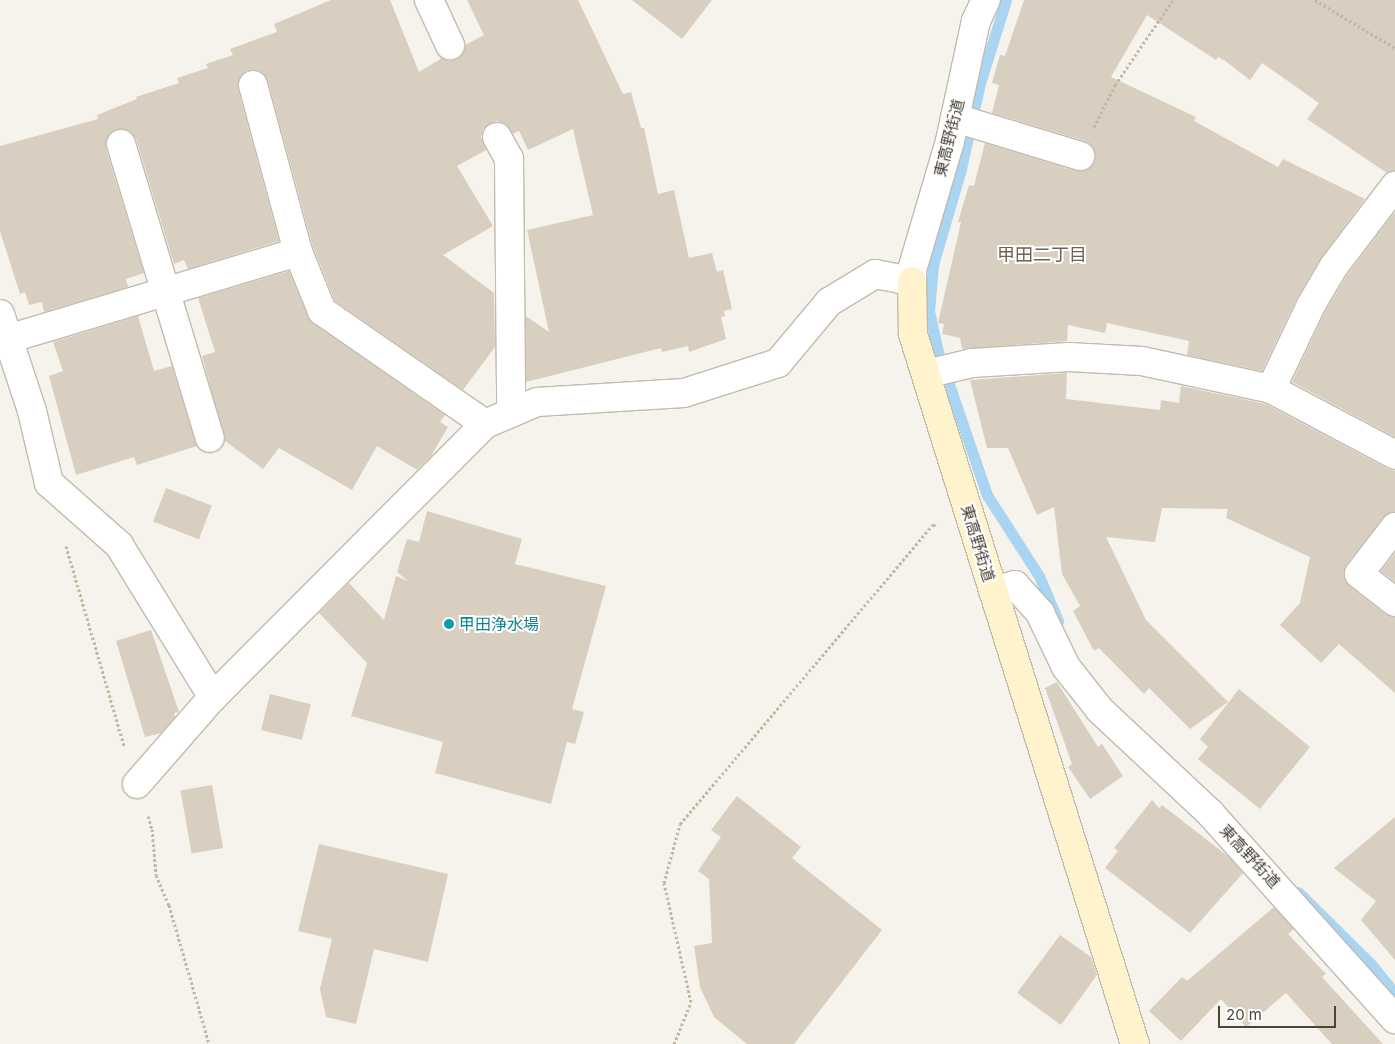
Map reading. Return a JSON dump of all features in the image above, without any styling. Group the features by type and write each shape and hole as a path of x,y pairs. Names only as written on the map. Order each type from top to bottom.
{"street":[{"path":"429,0 450,45"},
{"name":"東高野街道","path":"986,0 976,21 950,141 912,270 912,281 913,334 993,591 1015,584 1040,613 1066,667 1100,710 1210,813 1395,1019"},
{"path":"253,85 298,252 322,311 485,424"},
{"path":"955,118 1080,156"},
{"path":"497,137 509,159 511,413"},
{"path":"121,144 210,438"},
{"path":"1271,389 1312,305 1334,266 1395,186"},
{"path":"213,697 119,545 49,483 32,411 4,327 166,292 298,252"},
{"path":"137,784 213,697 485,424 537,402 684,393 778,363 829,302 875,274 912,281"},
{"path":"926,374 972,363 1069,357 1142,361 1271,389 1395,455"},
{"path":"1395,527 1359,574 1395,602"},
{"path":"993,591 1135,1044"}],"path":[{"path":"1080,156 1115,85 1173,0"},
{"path":"1315,0 1395,48"},
{"path":"674,1044 691,1002 664,883 680,824 934,525 968,510"}],"building":[{"path":"331,0 390,0 419,72 442,58 449,61 457,59 463,54 465,45 484,35 467,0 578,0 623,94 631,92 641,128 644,128 658,194 674,190 689,258 712,253 717,272 723,270 732,309 724,311 725,316 721,317 726,339 689,352 688,346 662,352 661,348 526,382 526,316 549,332 527,230 593,215 573,129 528,150 519,131 513,134 506,124 497,121 483,129 481,137 486,150 457,166 493,226 443,255 494,293 495,347 463,390 335,301 313,247 268,81 264,74 257,70 248,70 242,74 238,81 238,89 279,241 188,269 184,260 174,264 136,139 131,132 117,129 109,134 106,141 106,149 144,273 126,279 128,287 44,312 42,302 29,305 25,292 20,294 0,231 0,146 98,119 97,115 137,99 136,97 179,83 177,78 208,68 206,64 233,55 230,49 277,32 274,24"},
{"path":"632,0 712,0 682,39"},
{"path":"1024,0 1395,0 1395,171 1387,173 1307,119 1319,103 1262,63 1250,80 1224,60 1218,57 1216,60 1147,15 1111,77 1196,117 1194,121 1278,167 1283,159 1365,199 1321,258 1297,298 1262,371 1187,355 1189,341 1107,323 1105,333 1068,325 1067,341 962,349 960,338 942,334 944,324 938,323 961,222 958,222 969,185 974,186 985,143 1076,171 1084,171 1090,168 1095,160 1095,152 1091,145 1085,141 992,113 999,85 992,83 1000,55 1005,56"},
{"path":"1394,213 1395,437 1292,382 1325,312 1347,275"},
{"path":"289,271 308,317 313,323 445,415 440,422 448,427 431,456 417,470 377,446 352,490 279,448 263,469 225,441 202,356 215,352 198,298"},
{"path":"138,316 154,371 172,366 197,446 137,465 134,457 76,475 49,376 63,371 53,342"},
{"path":"1067,373 1066,399 1160,410 1161,400 1179,403 1181,386 1266,404 1395,471 1395,512 1383,518 1347,564 1344,572 1345,580 1349,586 1385,614 1395,617 1395,693 1339,644 1321,663 1280,625 1300,603 1310,557 1226,518 1228,509 1162,508 1155,542 1106,537 1146,620 1228,702 1190,729 1149,688 1144,694 1099,648 1094,651 1073,611 1080,606 1062,574 1054,507 1037,515 1008,448 987,448 970,380"},
{"path":"166,488 212,506 199,539 153,522"},
{"path":"427,511 522,539 515,564 606,586 572,709 584,712 575,744 567,742 551,804 435,773 443,742 351,716 367,663 319,613 349,583 384,620 396,576 408,581 397,572 407,539 419,542"},
{"path":"1395,553 1395,582 1381,571"},
{"path":"151,630 179,712 174,713 175,717 161,733 145,737 116,641"},
{"path":"1057,682 1098,747 1102,744 1123,776 1090,799 1068,767 1072,764 1045,688"},
{"path":"1239,689 1310,747 1260,809 1198,759 1208,747 1200,739"},
{"path":"270,694 311,704 302,740 261,730"},
{"path":"212,785 223,848 192,854 180,791"},
{"path":"737,796 801,847 792,858 882,930 794,1044 747,1044 714,1017 700,987 694,946 712,943 709,879 698,871 721,837 711,830"},
{"path":"1152,800 1159,808 1162,805 1229,857 1243,873 1190,933 1105,868 1118,851 1114,848"},
{"path":"1395,817 1395,960 1361,920 1376,901 1334,868"},
{"path":"319,844 448,874 428,962 374,949 356,1024 326,1017 320,989 332,939 298,931"},
{"path":"1274,907 1294,929 1288,934 1326,974 1322,977 1383,1044 1332,1044 1286,993 1246,1027 1221,999 1181,1041 1149,1011 1182,977 1187,981"},
{"path":"1060,935 1091,957 1097,975 1061,1025 1017,993"}],"waterway":[{"path":"1006,0 980,83 961,169 933,265 929,311 938,352 987,495 1039,576 1058,621"},
{"path":"1298,892 1371,964 1395,994"}],"place":[{"name":"甲田浄水場","path":"449,624"}],"district":[{"name":"甲田二丁目","path":"1042,255"}]}
